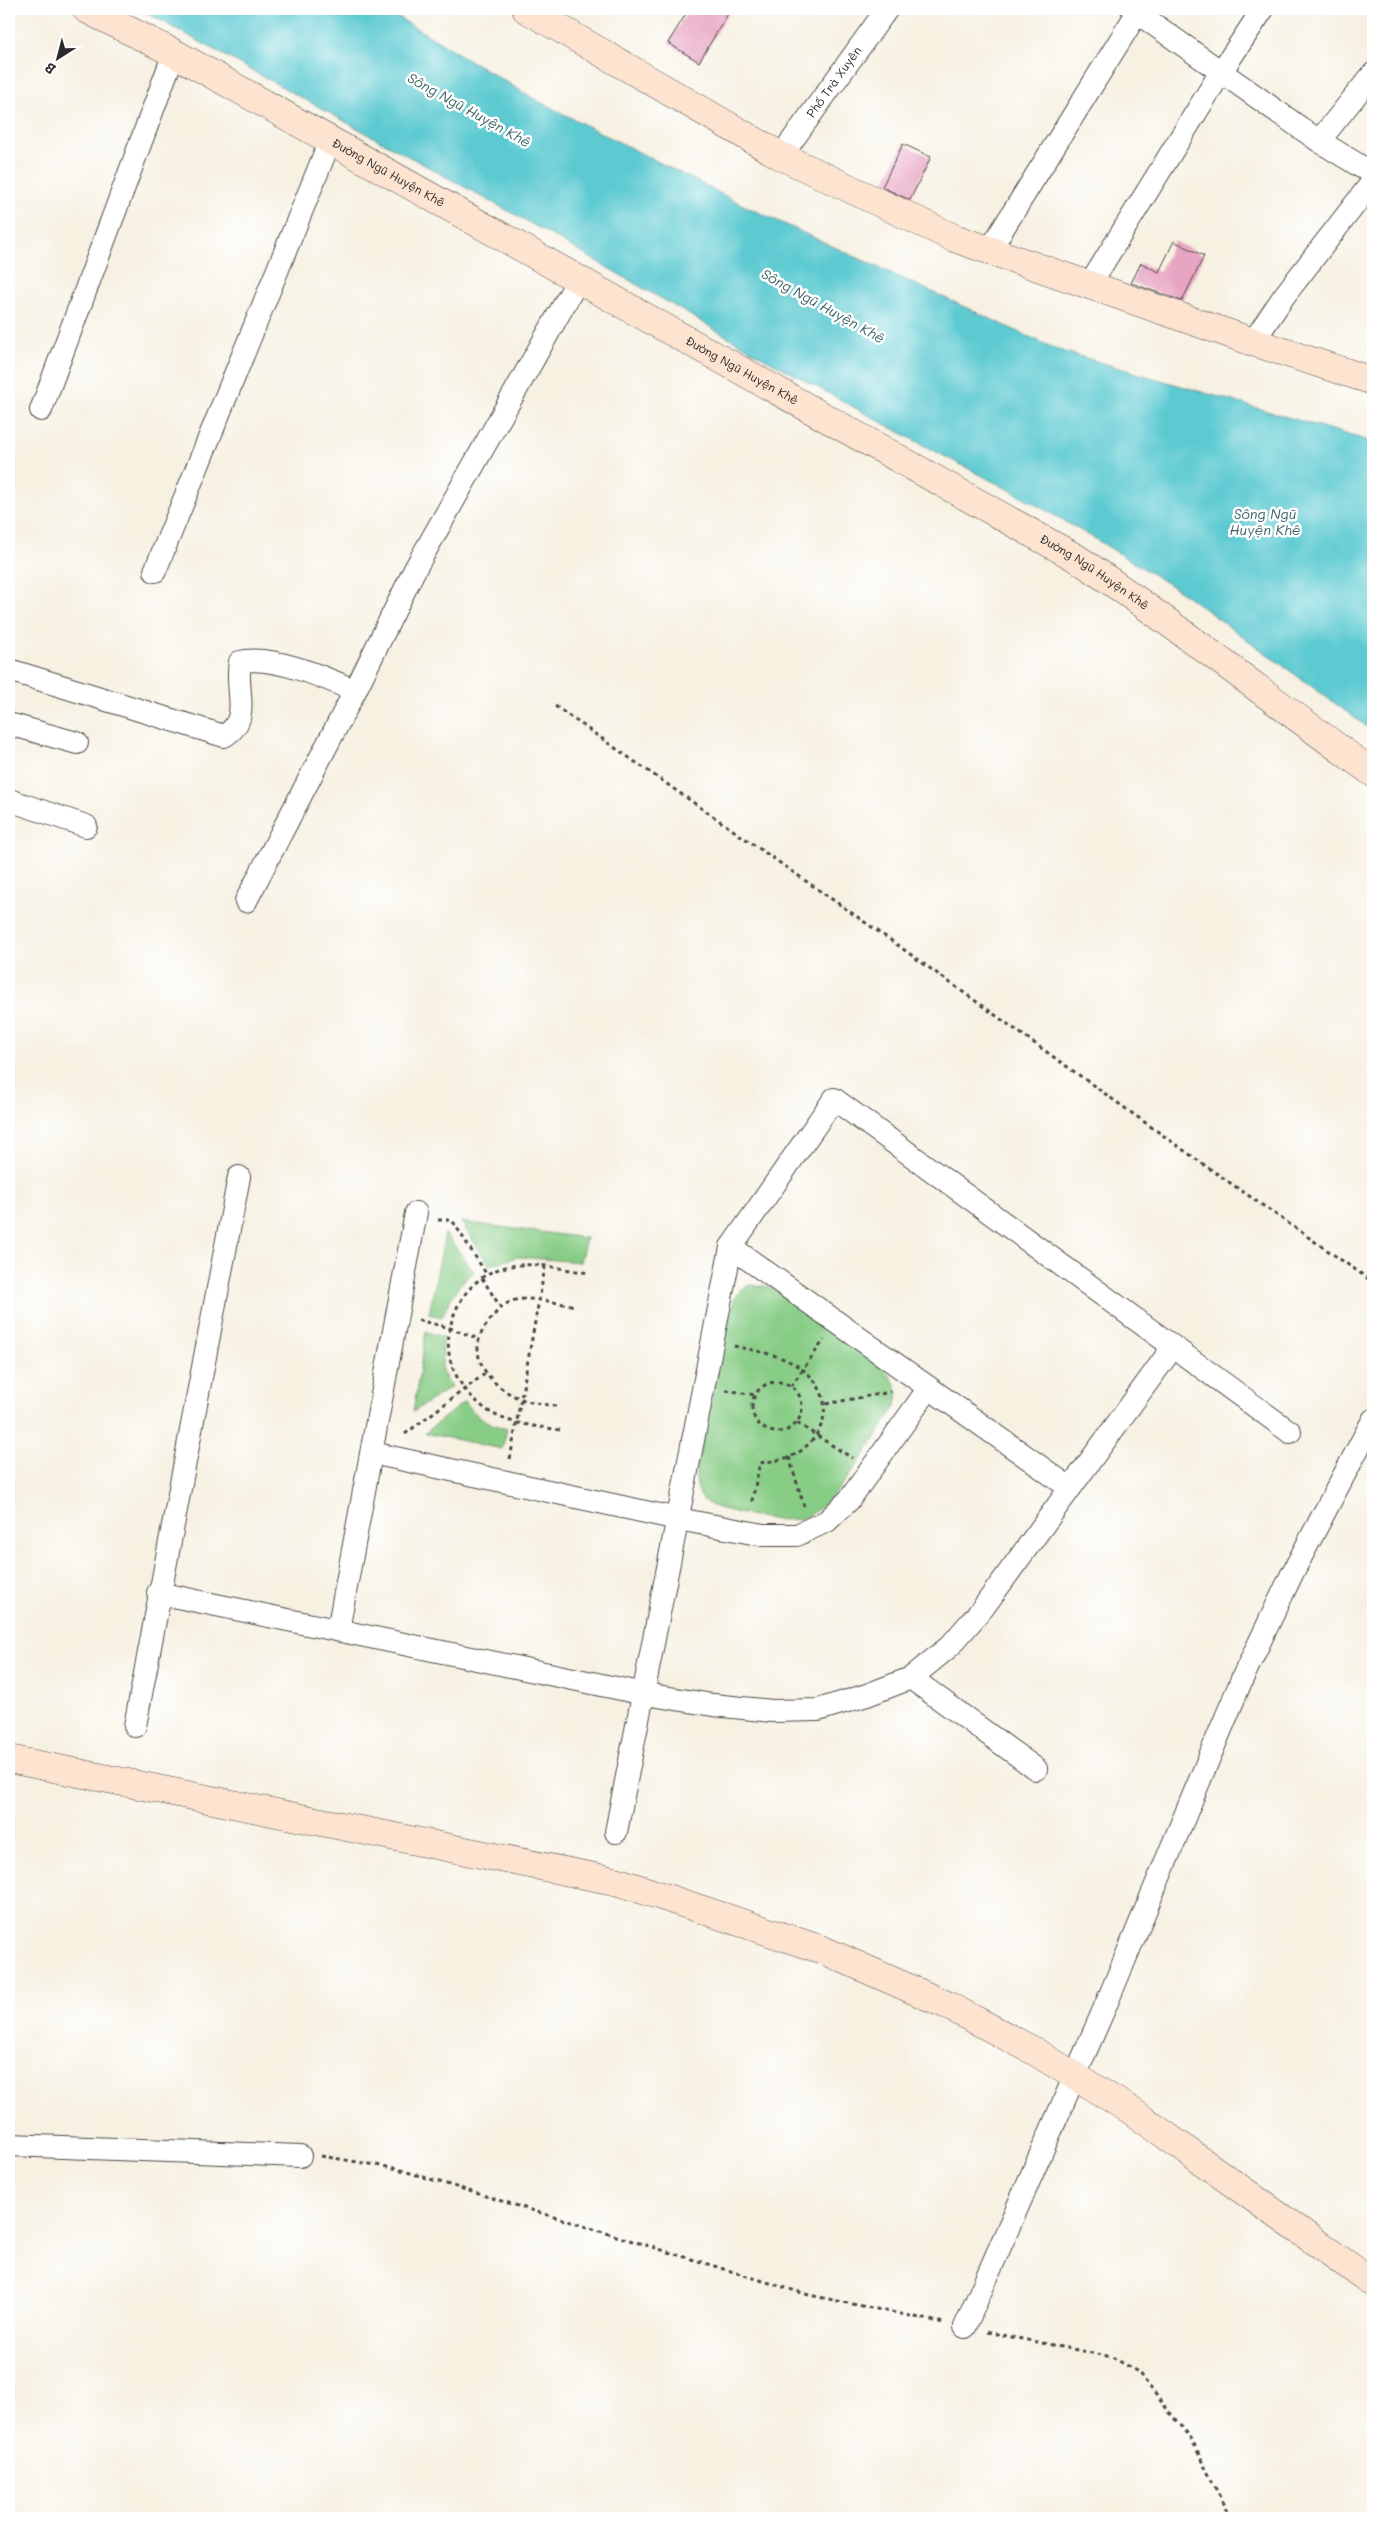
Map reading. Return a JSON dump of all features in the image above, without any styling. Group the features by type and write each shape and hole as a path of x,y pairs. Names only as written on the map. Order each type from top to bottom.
{"street":[{"name":"Đường Ngũ Huyện Khê","path":"86,9 174,53 1078,559 1158,612 1258,690 1373,773"},
{"path":"526,9 782,156 954,238 1253,342 1373,380"},
{"name":"Phố Trà Xuyên","path":"782,156 888,9"},
{"path":"1089,286 1221,72 1263,9"},
{"path":"989,251 1135,11 1319,141 1373,174"},
{"path":"41,410 174,53"},
{"path":"1319,141 1373,74"},
{"path":"155,571 330,141"},
{"path":"1253,342 1284,296 1373,181"},
{"path":"246,901 355,691 415,570 578,280"},
{"path":"9,670 224,736 235,730 241,718 238,671 240,662 251,659 271,660 355,691"},
{"path":"9,724 77,743"},
{"path":"9,800 86,826"},
{"path":"616,1832 645,1694 731,1247 834,1099 1290,1432"},
{"path":"135,1726 158,1593 239,1177"},
{"path":"338,1630 372,1453 425,1216"},
{"path":"731,1247 1070,1488"},
{"path":"158,1593 645,1694 713,1705 772,1711 818,1710 911,1678 950,1646 984,1608 1173,1347"},
{"path":"372,1453 763,1535 796,1535 827,1521 849,1500 929,1388"},
{"path":"965,2327 1075,2076 1242,1679 1292,1574 1373,1420"},
{"path":"911,1678 1036,1769"},
{"path":"9,1759 619,1882 823,1950 947,2004 1034,2051 1130,2110 1373,2283"},
{"path":"9,2145 300,2156"}],"path":[{"path":"555,706 889,939 1203,1164 1373,1282"},
{"path":"425,1216 452,1220 487,1275"},
{"path":"560,1430 500,1418 486,1410 465,1389 451,1365 448,1348 450,1328 455,1310 464,1295 482,1278 498,1269 518,1265 589,1274"},
{"path":"510,1459 545,1267"},
{"path":"482,1278 501,1308"},
{"path":"556,1406 521,1399 500,1388 486,1372 477,1350 479,1339 489,1321 501,1308 511,1301 539,1301 576,1306"},
{"path":"417,1320 450,1328 479,1339"},
{"path":"791,1386 827,1336"},
{"path":"733,1346 780,1358 803,1370 824,1396 826,1404 825,1417 808,1446 789,1457 760,1463 751,1505"},
{"path":"405,1434 486,1372"},
{"path":"777,1382 791,1386 801,1400 801,1416 797,1423 783,1432 766,1430 754,1418 752,1409 755,1395 762,1387 769,1383 777,1382"},
{"path":"725,1390 755,1395"},
{"path":"826,1404 890,1392"},
{"path":"797,1423 853,1459"},
{"path":"789,1457 804,1506"},
{"path":"300,2156 332,2156 394,2168 809,2295 1112,2356 1138,2372 1166,2405 1193,2442 1230,2518"}],"green space":[{"path":"461,1222 586,1238 580,1262 518,1257 489,1265"},
{"path":"445,1233 474,1272 463,1281 451,1298 442,1317 429,1314"},
{"path":"749,1285 773,1287 867,1355 887,1372 898,1392 896,1406 853,1471 825,1503 811,1514 798,1519 764,1518 721,1509 703,1500 696,1481 696,1471 734,1300 741,1290"},
{"path":"426,1332 443,1337 442,1371 451,1387 413,1412"},
{"path":"465,1401 483,1419 507,1429 502,1449 425,1433"}],"water":[{"name":"Sông Ngũ Huyện Khê","path":"140,9 384,9 538,101 745,206 1058,350 1373,442 1373,731 1180,591 1102,543 1023,497 921,444 766,359 530,223"}],"building":[{"path":"689,9 731,9 699,62 668,43"},
{"path":"903,144 931,157 910,200 882,187"},
{"path":"1174,241 1204,256 1182,301 1131,283 1141,263 1159,272"}]}
